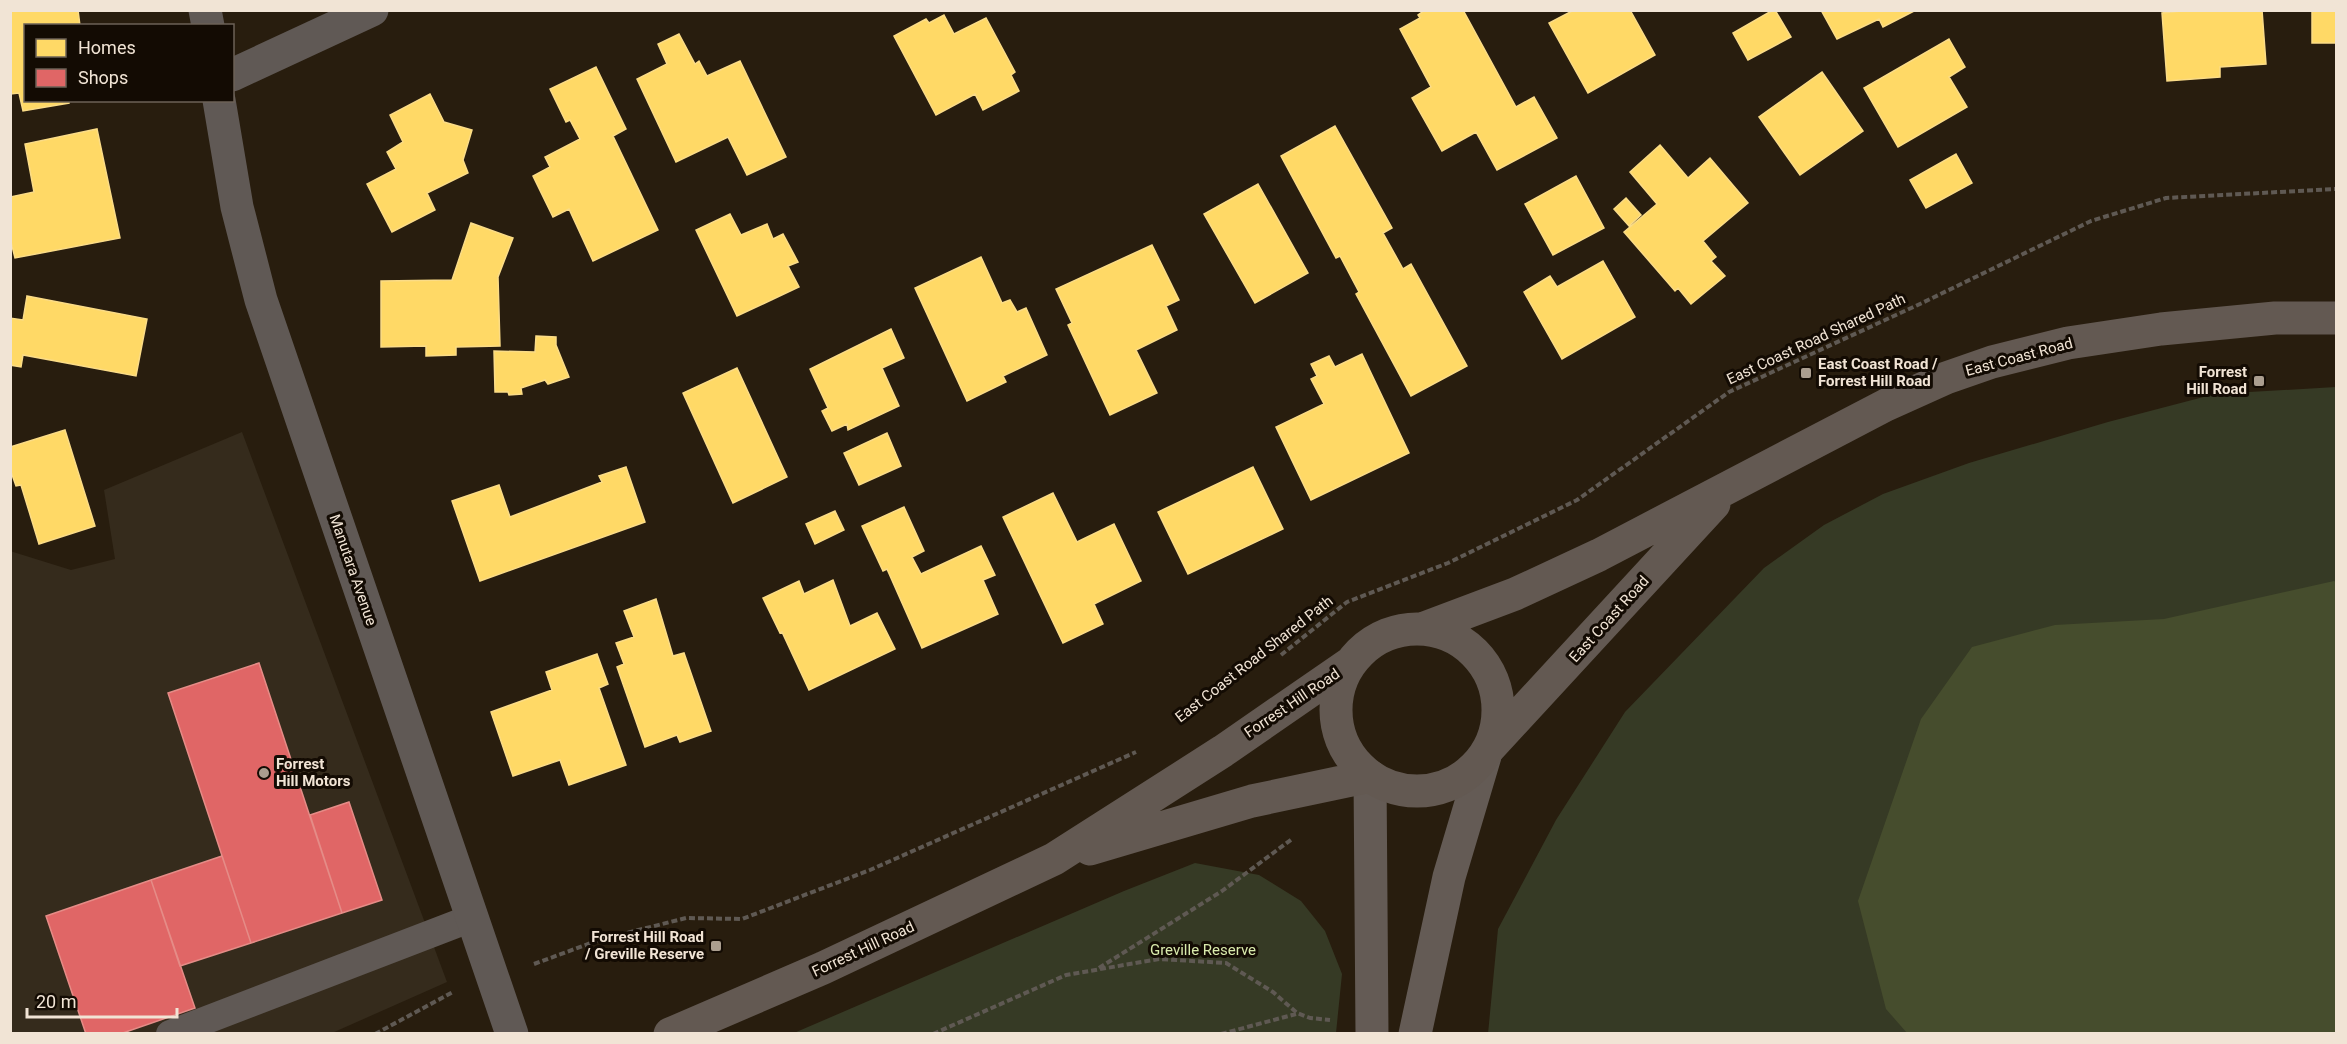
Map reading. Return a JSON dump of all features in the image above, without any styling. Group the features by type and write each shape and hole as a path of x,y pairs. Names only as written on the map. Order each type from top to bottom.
{"main road":[{"name":"East Coast Road","path":"1422,629 1525,589 1599,555 1886,405 1946,378 1992,362 2068,343 2161,329 2275,318 2337,318"},
{"name":"East Coast Road","path":"1415,1034 1449,877 1487,753 1728,489"},
{"path":"1422,629 1449,635 1471,650 1489,671 1497,697 1498,723 1487,753 1468,775 1445,787 1421,792 1395,789 1370,777 1352,759 1340,737 1335,712 1338,687 1349,664 1363,648 1381,636 1401,630 1422,629"},
{"name":"Forrest Hill Road","path":"670,1034 823,968 1054,859 1223,751 1349,664"},
{"path":"1370,777 1372,1028"},
{"name":"Forrest Hill Road","path":"1054,859 1252,801 1370,777"}],"street":[{"path":"234,74 372,10"},
{"name":"Manutara Avenue","path":"219,102 237,207 261,300 512,1034"}],"lane":[{"path":"170,1034 472,918"}],"path":[{"name":"East Coast Road Shared Path","path":"1276,659 1347,602 1448,563 1577,500 1728,392 1922,303 2091,220 2166,198 2337,189"},
{"path":"528,966 598,940 686,918 742,919 870,870 1143,749"},
{"path":"1096,970 1222,891 1295,836"},
{"path":"933,1034 1066,975 1159,959 1226,963 1273,992 1297,1013 1310,1018 1372,1028"},
{"path":"375,1034 448,994 462,989"},
{"path":"1221,1034 1297,1013"}],"shaded area":[{"path":"242,432 447,982 332,1033 11,1033 10,551 71,570 115,559 104,490"}],"green space":[{"path":"2336,387 2336,1033 1488,1034 1498,929 1556,820 1625,712 1764,568 1824,525 1883,494 1969,463 2108,422 2215,394"},
{"path":"2336,582 2336,1033 1907,1033 1886,1009 1858,901 1921,719 1972,647 2055,625 2164,619"},
{"name":"Greville Reserve","path":"1195,863 1259,875 1301,901 1325,931 1342,974 1336,1033 794,1033 1124,891"}],"building: Homes":[{"path":"10,10 78,10 80,24 24,24 24,102 69,103 23,111 19,93 11,94"},
{"path":"1425,10 1463,10 1516,107 1534,97 1557,138 1497,170 1476,132 1442,151 1412,98 1431,87 1400,29 1420,18 1418,15"},
{"path":"1574,10 1630,10 1655,55 1588,93 1549,23"},
{"path":"1773,10 1791,37 1748,60 1733,33"},
{"path":"1821,10 1916,10 1883,27 1879,19 1837,39"},
{"path":"2191,10 2262,10 2266,64 2220,67 2220,77 2167,81 2162,13"},
{"path":"2312,10 2336,10 2336,43 2312,43"},
{"path":"944,15 954,34 986,18 1015,72 1011,75 1019,91 983,110 975,94 936,115 894,36 926,19 929,23"},
{"path":"679,34 695,64 699,61 707,76 740,61 786,157 747,175 728,137 676,162 637,79 667,64 658,44"},
{"path":"1949,39 1965,67 1949,77 1967,107 1898,147 1864,88"},
{"path":"596,67 626,129 613,136 658,230 593,261 569,209 553,217 533,176 550,167 545,157 580,139 570,120 566,122 550,89"},
{"path":"1822,72 1863,131 1800,175 1759,117"},
{"path":"430,94 444,122 472,130 463,160 468,173 427,193 435,210 392,232 367,184 396,169 387,152 403,142 390,115"},
{"path":"1335,126 1392,228 1383,233 1403,269 1411,264 1467,366 1411,396 1356,294 1359,292 1340,256 1336,258 1281,156"},
{"path":"97,129 120,238 15,258 10,238 10,197 34,192 25,144"},
{"path":"1660,145 1688,178 1710,158 1748,203 1703,241 1716,257 1711,261 1725,276 1691,304 1678,288 1675,291 1624,232 1657,204 1630,172"},
{"path":"1956,154 1972,183 1926,208 1910,180"},
{"path":"1576,176 1604,228 1553,255 1525,204"},
{"path":"1258,184 1308,273 1255,303 1204,214"},
{"path":"1626,198 1641,215 1629,226 1614,209"},
{"path":"730,214 741,235 767,224 773,239 783,234 798,262 788,266 799,287 737,316 696,230"},
{"path":"471,223 513,238 498,277 500,346 456,347 456,355 426,356 426,346 381,347 381,281 452,280"},
{"path":"1152,245 1179,300 1166,306 1177,330 1136,350 1157,393 1110,415 1068,325 1072,323 1056,289"},
{"path":"981,257 1002,303 1010,300 1017,312 1026,308 1047,355 1003,376 1006,382 967,401 915,288"},
{"path":"1603,261 1635,317 1562,359 1524,292 1550,276 1557,287"},
{"path":"27,296 147,319 136,376 23,355 21,367 10,365 10,318 23,320"},
{"path":"891,329 904,358 882,368 899,406 848,430 847,424 832,431 822,411 828,408 810,369"},
{"path":"536,336 556,337 556,345 569,377 548,384 545,380 521,388 522,394 509,395 508,392 495,392 494,351 535,352"},
{"path":"1362,354 1409,453 1311,500 1276,427 1324,404 1311,379 1317,376 1311,364 1329,356 1335,367"},
{"path":"737,368 787,477 733,503 683,393"},
{"path":"65,430 95,526 39,544 21,485 16,486 10,469 10,447"},
{"path":"887,433 901,466 859,485 844,453"},
{"path":"626,467 645,522 480,581 452,501 499,485 510,517 602,482 599,476"},
{"path":"1253,467 1283,529 1188,574 1158,512"},
{"path":"1053,493 1077,542 1114,524 1141,581 1094,604 1103,624 1063,643 1003,517"},
{"path":"904,507 924,551 912,557 921,574 981,546 995,575 983,580 998,614 922,648 887,569 883,571 862,526"},
{"path":"835,511 844,530 815,544 806,524"},
{"path":"833,580 850,626 877,613 895,649 809,690 763,598 799,581 804,594"},
{"path":"656,599 673,656 684,653 711,731 680,742 677,735 645,747 617,667 624,664 616,643 634,637 624,611"},
{"path":"597,654 608,684 599,688 626,765 569,785 560,760 513,776 491,712 552,690 546,672"}],"building: Shops":[{"path":"259,663 342,913 251,943 168,693"},
{"path":"349,802 382,900 342,913 310,815"},
{"path":"222,856 251,943 180,966 151,880"},
{"path":"151,880 195,1008 120,1034 86,1034 46,916"}],"place":[{"name":"East Coast Road / Forrest Hill Road","path":"1806,373"},
{"name":"Forrest Hill Road","path":"2259,381"},
{"name":"Forrest Hill Motors","path":"264,773"},
{"name":"Forrest Hill Road / Greville Reserve","path":"716,946"}]}
